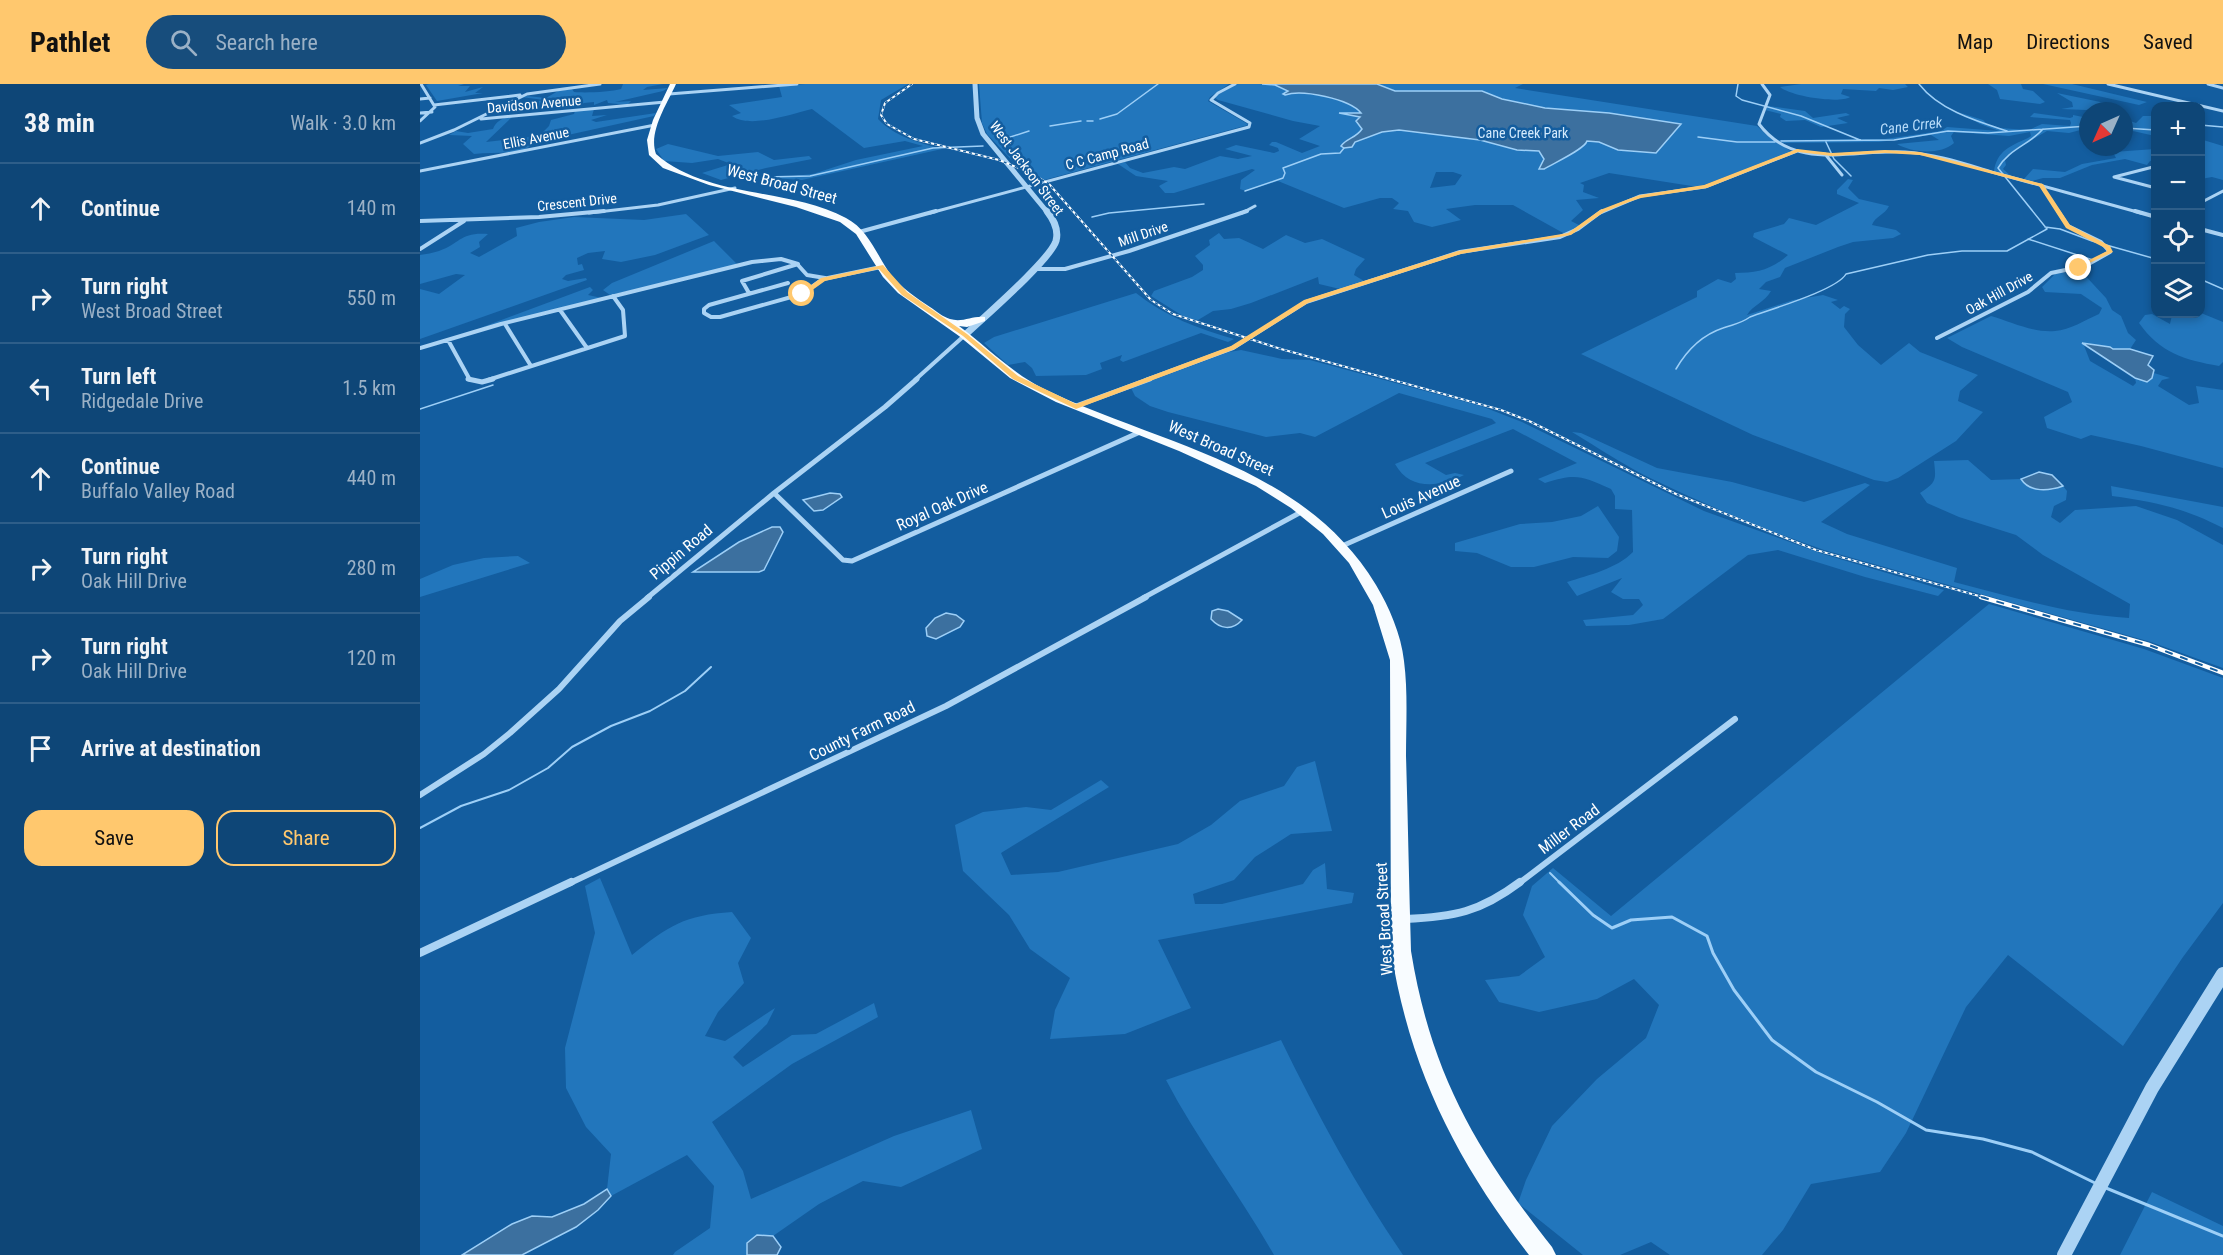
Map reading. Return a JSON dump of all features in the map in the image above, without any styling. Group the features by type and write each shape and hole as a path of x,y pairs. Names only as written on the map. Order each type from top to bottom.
{"main road":[{"name":"West Broad Street","path":"669,94 649,143 650,149 664,165 686,176 819,210 847,222 859,232 880,267 905,294 965,335 1015,377 1076,406 1259,483 1303,511 1342,546 1376,595 1389,629 1397,660 1401,951 1406,990 1421,1045 1441,1098 1470,1152 1510,1213 1544,1255"},
{"path":"946,322 962,325 982,319"}],"street":[{"path":"527,94 528,84"},
{"path":"434,105 600,84"},
{"name":"Davidson Avenue","path":"477,119 669,94 797,84"},
{"name":"West Jackson Street","path":"965,335 1035,269 1054,247 1058,231 1053,219 982,134 977,118 975,84"},
{"name":"C C Camp Road","path":"859,232 1249,127 1250,123 1211,100 1218,93 1235,84"},
{"path":"1762,84 1770,95 1759,124 1772,138 1797,151 1825,154 1920,153 2151,216"},
{"path":"2108,84 2223,111"},
{"path":"2208,84 2223,88"},
{"path":"420,121 433,111 434,105 421,85"},
{"path":"420,143 477,119 527,94"},
{"path":"420,99 430,98"},
{"path":"420,114 433,111"},
{"name":"Ellis Avenue","path":"420,171 655,125"},
{"path":"1076,406 1233,348 1306,302 1460,252 1569,234 1602,211 1634,199 1705,187 1797,151"},
{"path":"1825,154 1842,176"},
{"path":"2151,167 2114,177 2151,188"},
{"name":"Oak Hill Drive","path":"1937,338 2028,292 2051,273 2085,266 2110,252 2101,242 2068,226 2041,185"},
{"name":"Crescent Drive","path":"420,221 520,219 651,205 695,198 735,188"},
{"path":"2205,200 2223,191"},
{"name":"Mill Drive","path":"1035,269 1057,271 1112,256 1248,211 1255,206"},
{"path":"420,249 465,220"},
{"path":"2205,230 2223,235"},
{"path":"420,348 613,296 763,260 787,259 798,265 807,275 826,279"},
{"path":"749,293 741,284 747,279 798,265"},
{"path":"788,283 709,305 704,309 704,313 711,317 720,317 797,296 826,279 880,267"},
{"path":"448,340 471,382 482,382 626,334 623,310 613,296"},
{"path":"560,310 587,348"},
{"path":"505,324 531,366"},
{"name":"Pippin Road","path":"420,795 484,754 510,733 559,689 620,621 774,493 885,407 965,335"},
{"name":"Royal Oak Drive","path":"774,493 843,560 852,561 1140,432"},
{"name":"Louis Avenue","path":"1342,546 1511,471"},
{"name":"County Farm Road","path":"420,953 946,706 1303,511"},
{"name":"Miller Road","path":"1401,919 1458,915 1496,900 1735,719"},
{"path":"2064,1255 2152,1088 2223,974"}],"green space":[{"path":"623,84 663,84 643,90 668,88 615,102 631,101 627,105 608,103 607,100 594,105 594,102 584,103 578,107 521,111 522,108 506,106 544,100 521,97 546,98 558,91 572,89 574,92 611,91 621,89"},
{"path":"908,84 881,100 878,119 899,135 942,149 802,180 773,178 813,174 856,160 923,146 905,141 864,148 812,109 760,121 740,120 732,116 741,113 729,105 782,97 779,86"},
{"path":"979,84 1229,84 1210,97 1208,101 1248,125 1033,183 987,134 982,123"},
{"name":"Cane Creek Park","path":"1237,84 1523,84 1515,88 1757,126 1792,152 1698,187 1609,173 1580,183 1584,185 1583,192 1599,198 1576,200 1583,210 1571,221 1581,226 1565,234 1513,205 1475,205 1446,209 1461,220 1432,227 1414,222 1408,211 1393,209 1399,203 1392,198 1380,198 1344,208 1278,181 1246,191 1240,189 1241,180 1255,170 1252,169 1174,193 1165,193 1159,186 1168,181 1136,176 1118,164 1125,162 1130,168 1143,173 1174,167 1185,169 1220,156 1238,159 1252,156 1225,149 1236,145 1274,153 1279,151 1278,148 1269,145 1272,142 1302,153 1320,146 1299,139 1320,126 1293,121 1214,97","holes":["1436,172 1453,172 1462,175 1455,185 1430,188"]},
{"path":"1801,84 1905,84 1908,87 1893,90 1879,88 1876,91 1843,89 1841,94 1850,97 1836,100 1804,96 1780,87"},
{"path":"1988,84 2021,84 2023,89 2033,91 2045,102 2040,104 2000,99 1997,90"},
{"path":"2043,84 2072,84 2147,102 2139,105"},
{"path":"426,85 470,86 465,92 483,87 475,93 483,93 437,101"},
{"path":"2057,93 2100,102 2079,102 2079,110 2061,109 2073,107 2072,102"},
{"path":"1768,106 1805,111 1813,118 1846,113 1850,115 1837,118 1848,123 1821,127 1805,120 1786,121 1780,117 1781,114 1765,110"},
{"path":"594,109 592,116 607,115 591,120 596,122 656,113 654,116 536,142 530,147 515,152 474,154 463,144 472,136 449,135 456,131 468,133 493,129 501,120 512,117 486,142 539,136 549,126 551,120 574,114 575,111"},
{"path":"1961,113 1999,128 2029,130 2042,124 2070,126 2071,123 2070,120 2030,117 2034,113 2070,118 2073,115 2079,116 2079,130 2069,133 2047,131 2013,151 2005,160 2006,165 2003,169 2011,176 1994,171 1998,159 2005,150 2031,136 2030,132 2009,136 1954,132 1951,136 1954,143 1934,151 1918,151 1897,144 1939,140 1931,135 1879,142 1783,143 1778,140 1885,139 1941,131 1947,127 1999,131 1980,124"},
{"path":"2143,116 2151,116 2151,135 2133,131 2133,122 2136,123"},
{"path":"2205,141 2223,146 2223,180 2212,177 2205,178"},
{"path":"668,144 718,156 758,152 774,160 809,156 812,159 721,180 702,173 731,164 718,159 692,163 664,161 656,149"},
{"path":"2151,149 2151,161 2147,165 2125,159 2092,165 2060,178 2043,178 2032,181 2024,179 2033,169 2065,172 2082,164 2116,158 2115,156 2133,156 2133,151"},
{"path":"1848,179 1853,180 1848,188 1859,199 1889,206 1872,225 1896,230 1901,234 1893,238 1853,242 1785,268 1780,277 1766,282 1759,289 1771,291 1747,315 1793,300 1823,295 1838,300 1831,302 1840,309 1844,306 1850,309 1845,314 1844,327 1858,345 1881,365 1909,343 1920,352 1978,375 1960,391 1958,401 1983,412 1956,441 1898,478 1887,482 1874,480 1753,435 1581,354 1697,297 1697,291 1718,279 1731,283 1736,279 1735,273 1757,271 1776,264 1788,255 1753,237 1754,233 1784,224 1789,218 1816,225 1859,203 1837,194 1837,190"},
{"path":"686,214 709,235 655,255 621,262 602,259 605,251 588,253 577,258 578,265 582,264 584,270 566,275 562,279 568,281 586,278 587,280 420,339 420,289 439,294 465,275 456,274 420,284 420,255 439,251 466,236 488,234 479,242 480,247 470,253 479,257 517,236 516,228 539,222 574,217 644,220"},
{"path":"1219,233 1224,239 1239,238 1263,249 1286,235 1305,243 1322,239 1365,259 1354,275 1364,281 1340,289 1319,284 1318,277 1251,303 1213,311 1198,320 1186,318 1151,296 1154,291 1192,277 1203,270 1203,265 1195,256 1210,245 1209,240"},
{"path":"714,241 739,266 610,295 603,290 612,283"},
{"path":"2080,270 2106,298 2112,310 2121,316 2128,333 2136,340 2130,349 2113,349 2083,343 2090,361 2133,386 2136,383 2135,378 2147,382 2154,373 2170,378 2162,380 2158,386 2189,405 2199,403 2196,386 2223,390 2223,468 2141,446 2091,435 2081,439 2047,428 2044,417 2072,402 2068,392 1962,347 1947,338 1991,316 2031,329 2055,331 2066,329 2099,314 2102,308 2081,294 2045,292 2042,287 2055,274"},
{"path":"590,287 593,290 588,295 606,299 480,328"},
{"path":"1136,293 1182,321 1234,339 1228,342 1201,333 1123,362 1120,360 1122,355 1100,363 1102,369 1086,375 1036,376 1025,362 1008,365 984,343 994,337"},
{"path":"2151,314 2151,318 2159,318 2170,324 2171,318 2205,318 2205,315 2223,322 2223,362 2219,366 2174,354 2156,342 2139,323 2145,315"},
{"path":"1241,350 1282,359 1310,360 1481,406 1522,422 1704,511 1823,554 1944,590 1938,596 1865,577 1778,550 1748,555 1663,619 1629,625 1586,626 1583,620 1633,615 1643,605 1639,599 1623,599 1611,592 1622,578 1577,596 1567,582 1619,563 1633,552 1632,510 1615,509 1615,496 1611,489 1579,477 1545,483 1538,479 1577,463 1513,429 1425,463 1446,475 1455,473 1464,475 1436,484 1417,483 1401,473 1395,464 1496,423 1492,419 1399,393 1315,437 1300,433 1266,437 1150,406 1135,396 1131,388 1229,352"},
{"path":"1572,432 1581,433 1657,468 1732,482 1804,502 1865,483 1870,485 1821,522 1847,534 1957,568 1954,582 2085,613 2129,618 2130,604 2043,555 2016,535 1959,517 1927,503 1920,493 1934,480 1934,461 1968,460 1991,480 2021,479 2024,483 2053,490 2063,486 2067,491 2066,500 2054,506 2051,517 2060,523 2075,510 2136,506 2177,520 2223,545 2223,668 2151,642 1824,550 1735,516 1669,487 1629,467"},
{"path":"2111,486 2223,507 2223,528 2195,515 2169,507 2112,496"},
{"path":"1598,506 1619,537 1617,551 1608,558 1573,557 1534,567 1511,567 1477,553 1455,551 1455,543 1520,524 1552,522 1581,516"},
{"path":"518,556 530,563 420,597 420,579 453,565 484,558"},
{"path":"1989,604 2144,649 2223,678 2223,903 2183,957 2123,1046 2008,955 1966,1007 1906,1133 1880,1172 1811,1184 1783,1230 1762,1255 1670,1255 1651,1242 1620,1255 1583,1255 1518,1203 1526,1180 1552,1126 1597,1079 1646,1038 1659,1005 1634,979 1597,999 1539,1012 1499,1002 1485,980 1519,976 1545,957 1523,915 1532,886 1553,868 1611,916"},
{"path":"1315,761 1332,831 1291,834 1255,857 1234,880 1193,894 1195,904 1222,904 1303,884 1313,870 1325,863 1327,889 1354,893 1352,903 1158,940 1191,1008 1125,1034 1050,1039 1055,1010 1070,978 1030,949 1009,915 963,871 955,825 983,812 1026,807 1051,810 1101,780 1109,787 1001,853 1011,875 1058,872 1178,844 1211,825 1240,801 1284,786 1297,767"},
{"path":"600,878 632,955 667,929 689,919 732,912 751,938 738,963 744,983 718,1012 705,1036 725,1041 775,1008 767,1024 733,1057 743,1067 792,1035 816,1034 874,1003 878,1017 792,1064 712,1122 743,1171 751,1199 894,1136 971,1110 982,1149 901,1187 863,1181 819,1204 773,1236 757,1235 747,1243 747,1255 673,1255 710,1228 714,1186 687,1155 611,1196 607,1189 611,1154 586,1127 566,1088 565,1048 595,933 585,886"},
{"path":"1281,1040 1338,1149 1369,1203 1403,1255 1274,1255 1166,1080"},
{"path":"2152,1192 2223,1226 2223,1255 2120,1255"}],"shaded area":[{"path":"1262,84 1377,84 1395,91 1482,91 1502,99 1545,108 1609,113 1681,124 1656,153 1618,150 1599,142 1587,141 1568,156 1544,169 1539,169 1544,159 1539,151 1517,150 1480,140 1399,130 1382,132 1355,142 1352,147 1344,148 1341,146 1343,143 1362,129 1356,121 1360,117 1339,113 1361,113 1355,108 1325,96 1302,93 1285,95 1283,94 1288,91 1275,85"},
{"path":"2082,343 2113,349 2130,349 2153,356 2148,365 2154,370 2152,378 2147,382 2135,378"},
{"path":"2039,472 2052,475 2063,486 2040,490 2029,487 2021,479"},
{"path":"830,493 840,494 842,497 823,510 814,511 803,500"},
{"path":"772,527 780,527 783,532 764,570 759,572 693,572 739,542"},
{"path":"1218,609 1228,611 1242,620 1234,626 1222,627 1211,619 1212,611"},
{"path":"946,613 956,615 964,621 960,627 936,639 927,636 926,628 935,618"},
{"path":"607,1189 611,1196 598,1210 576,1227 522,1255 462,1255 512,1224 532,1216 552,1217 584,1204"},
{"path":"757,1235 773,1236 781,1247 777,1255 747,1255 747,1243"}],"waterway":[{"path":"1100,119 1117,114 1158,84"},
{"path":"1738,84 1736,96 1742,100 1801,116 1860,140"},
{"path":"1919,84 1947,108 2007,131"},
{"path":"1050,126 1081,121"},
{"path":"1087,121 1093,121"},
{"path":"2205,125 2223,127"},
{"path":"2043,129 2079,127"},
{"name":"Cane Crrek","path":"1781,141 1894,140 1948,131 1988,133 2043,129"},
{"path":"2043,129 2008,156 1998,168 2045,227"},
{"path":"2133,129 2151,130"},
{"path":"1001,140 1029,131"},
{"path":"1698,137 1737,142 1775,142"},
{"path":"1826,142 1834,159 1851,176"},
{"path":"765,177 810,176 933,148 983,146"},
{"path":"1245,191 1283,178 1285,173 1283,168 1321,154 1340,153 1344,148"},
{"path":"1092,217 1109,213 1204,204"},
{"path":"2029,239 2047,229 2045,227"},
{"path":"2045,227 2060,229 2092,241 2151,258"},
{"path":"1676,369 1690,350 1708,335 1817,293 1846,274 1928,255 1962,251 2007,251 2029,239"},
{"path":"2029,239 2093,260"},
{"path":"2205,281 2223,289"},
{"path":"420,409 493,385"},
{"path":"420,828 461,806 509,790 548,768 572,747 611,726 650,711 685,691 711,667"},
{"path":"1550,873 1559,882"},
{"path":"1559,882 1593,915 1612,928 1631,920 1672,917 1707,936 1713,953 1734,990 1772,1040 1816,1072 1877,1102 1926,1130 1983,1139 2032,1152 2095,1183"},
{"path":"2106,1188 2223,1236"}],"railway":[{"path":"912,84 885,103 881,115 887,124 914,139 999,160 1031,173 1049,184 1151,300 1173,314 1281,349 1501,410 1529,421 1676,494 1816,550 1986,598"},
{"path":"1981,597 2149,645 2223,673"}],"route":[{"path":"802,294 820,280 880,267 905,294 965,335 1002,368 1030,386 1076,406 1233,348 1299,304 1460,252 1560,237 1578,230 1602,211 1640,196 1705,187 1797,151 1832,154 1920,153 1950,159 2041,185 2064,223 2108,247 2110,252 2079,268"}]}
